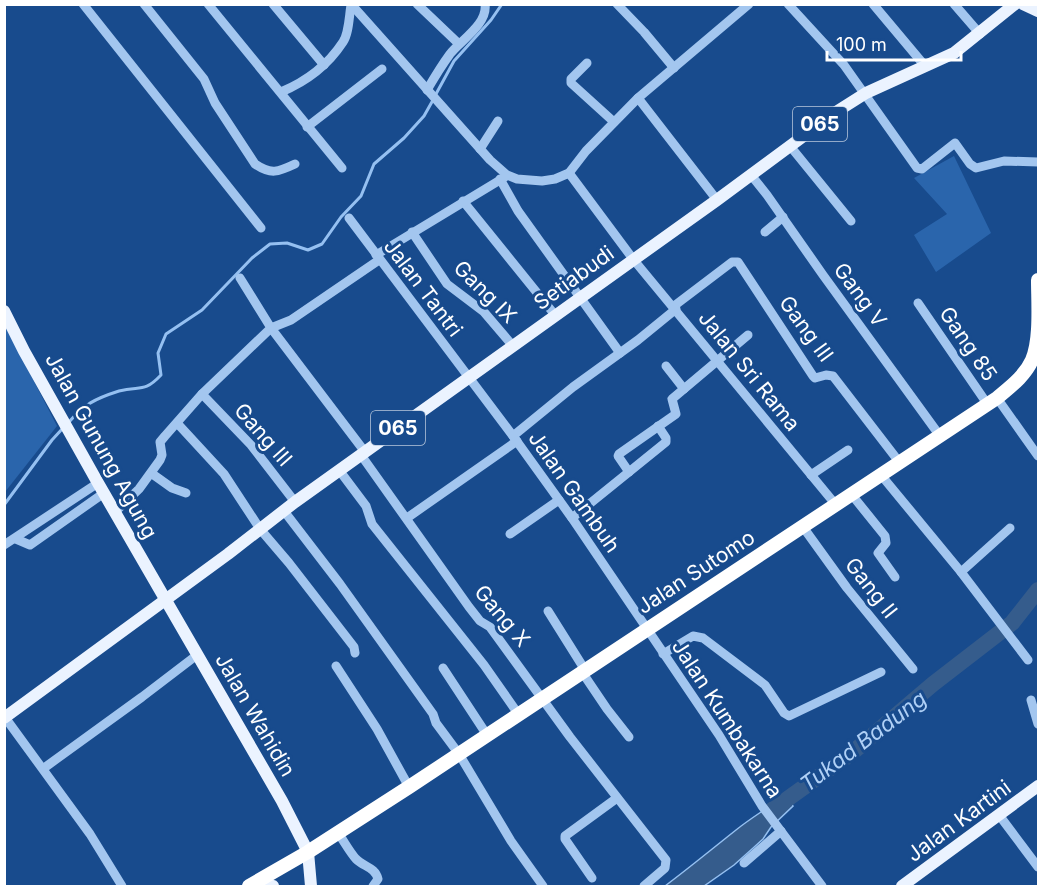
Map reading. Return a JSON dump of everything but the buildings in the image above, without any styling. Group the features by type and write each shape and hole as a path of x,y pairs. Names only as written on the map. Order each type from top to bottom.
{"highway":[{"name":"Jalan Sutomo","path":"253,885 338,833 519,715 992,401 1024,373 1036,356 1038,280"}],"main road":[{"name":"Setiabudi","path":"5,717 339,470 717,200 836,112 866,93 954,53 1015,4"},
{"path":"1023,4 1038,11"},
{"name":"Jalan Gunung Agung","path":"4,311 24,351 165,600"},
{"name":"Jalan Wahidin","path":"165,600 269,777 308,852"},
{"name":"Jalan Kartini","path":"902,886 1038,786"},
{"path":"308,852 311,886"},
{"path":"253,885 273,886"}],"street":[{"path":"83,4 261,228"},
{"path":"144,4 204,79 214,103 255,164 264,171 273,172 295,164"},
{"path":"208,4 342,168"},
{"path":"273,4 324,64"},
{"path":"417,4 459,44"},
{"path":"428,92 459,44 478,25 485,13 485,4"},
{"path":"618,4 674,68"},
{"path":"788,4 844,65 917,168 920,169 955,143 970,164 976,168 1004,161 1038,162"},
{"path":"873,4 925,66"},
{"path":"954,4 980,34"},
{"path":"280,92 298,85 324,64 343,42 351,5"},
{"path":"351,5 503,177 518,211 620,353"},
{"path":"115,512 139,489 160,460 162,455 160,442 202,394 271,328 291,320 412,232 503,177 542,181 555,179 568,172 638,98 746,5"},
{"path":"587,63 571,80 572,83 614,122"},
{"path":"307,127 382,69"},
{"path":"638,98 717,200"},
{"path":"480,149 498,121"},
{"path":"790,146 851,221"},
{"name":"Jalan Sri Rama","path":"568,172 633,259 836,505"},
{"name":"Gang V","path":"751,175 940,436"},
{"path":"463,201 555,315"},
{"path":"765,232 783,217"},
{"name":"Jalan Tantri","path":"349,218 469,378"},
{"name":"Gang IX","path":"412,232 447,284 484,312 513,346"},
{"name":"Gang III","path":"675,308 732,262 738,262 813,376 815,378 833,376 900,463"},
{"name":"Gang X","path":"240,278 271,328 363,453 469,607 480,621 490,627 570,737 667,862 665,868 644,886"},
{"name":"Gang 85","path":"918,303 992,401 1038,456"},
{"path":"407,518 515,438 573,387 620,353 675,308"},
{"path":"629,472 618,456 619,454 676,414 671,400 748,335"},
{"path":"666,366 684,389"},
{"name":"Jalan Gambuh","path":"469,378 572,518 646,629"},
{"name":"Gang III","path":"202,394 251,445 296,502"},
{"path":"177,423 224,474 260,529 323,606 354,647 355,653"},
{"path":"572,518 666,442 658,426"},
{"path":"811,475 848,450"},
{"path":"339,470 366,506 372,524 484,664 519,715"},
{"path":"151,473 172,488 186,493"},
{"path":"881,475 961,572 1028,660"},
{"path":"4,545 16,539 30,545 101,488"},
{"path":"852,495 885,536 886,543 878,553 896,577"},
{"path":"510,534 559,500"},
{"path":"284,511 401,667 543,886"},
{"name":"Gang II","path":"803,527 847,588 913,669"},
{"path":"961,572 1010,528"},
{"path":"548,611 607,710 629,737"},
{"name":"Jalan Kumbakarna","path":"646,629 719,735 762,806 822,886"},
{"path":"663,654 693,636 710,641 765,685 784,713 789,716 881,672"},
{"path":"44,768 197,655"},
{"path":"336,666 377,729 409,787"},
{"path":"443,668 487,735"},
{"path":"1031,700 1038,724"},
{"path":"5,717 94,840 122,886"},
{"path":"592,878 565,836 617,798"},
{"path":"996,817 1038,867"},
{"path":"744,863 779,828"},
{"path":"338,833 356,858 369,866 377,875 378,879 373,886"}],"shaded area":[{"path":"954,156 991,233 936,272 914,235 947,214 914,178"},
{"path":"4,323 57,426 5,492 4,492"},
{"name":"Tukad Badung","path":"786,794 793,806 771,827 763,839 734,865 704,886 665,886 742,825"}],"waterway":[{"path":"436,94 454,61 491,20 502,4"},
{"path":"68,423 96,400 126,389 145,387 155,381 161,375 158,353 166,334 202,310 252,258 270,244 287,243 308,250 322,244 341,217 361,196 374,164 404,138 424,116 433,100"},
{"path":"4,505 63,428"},
{"name":"Tukad Badung","path":"772,810 853,752 933,684 1012,623 1038,590"}]}
